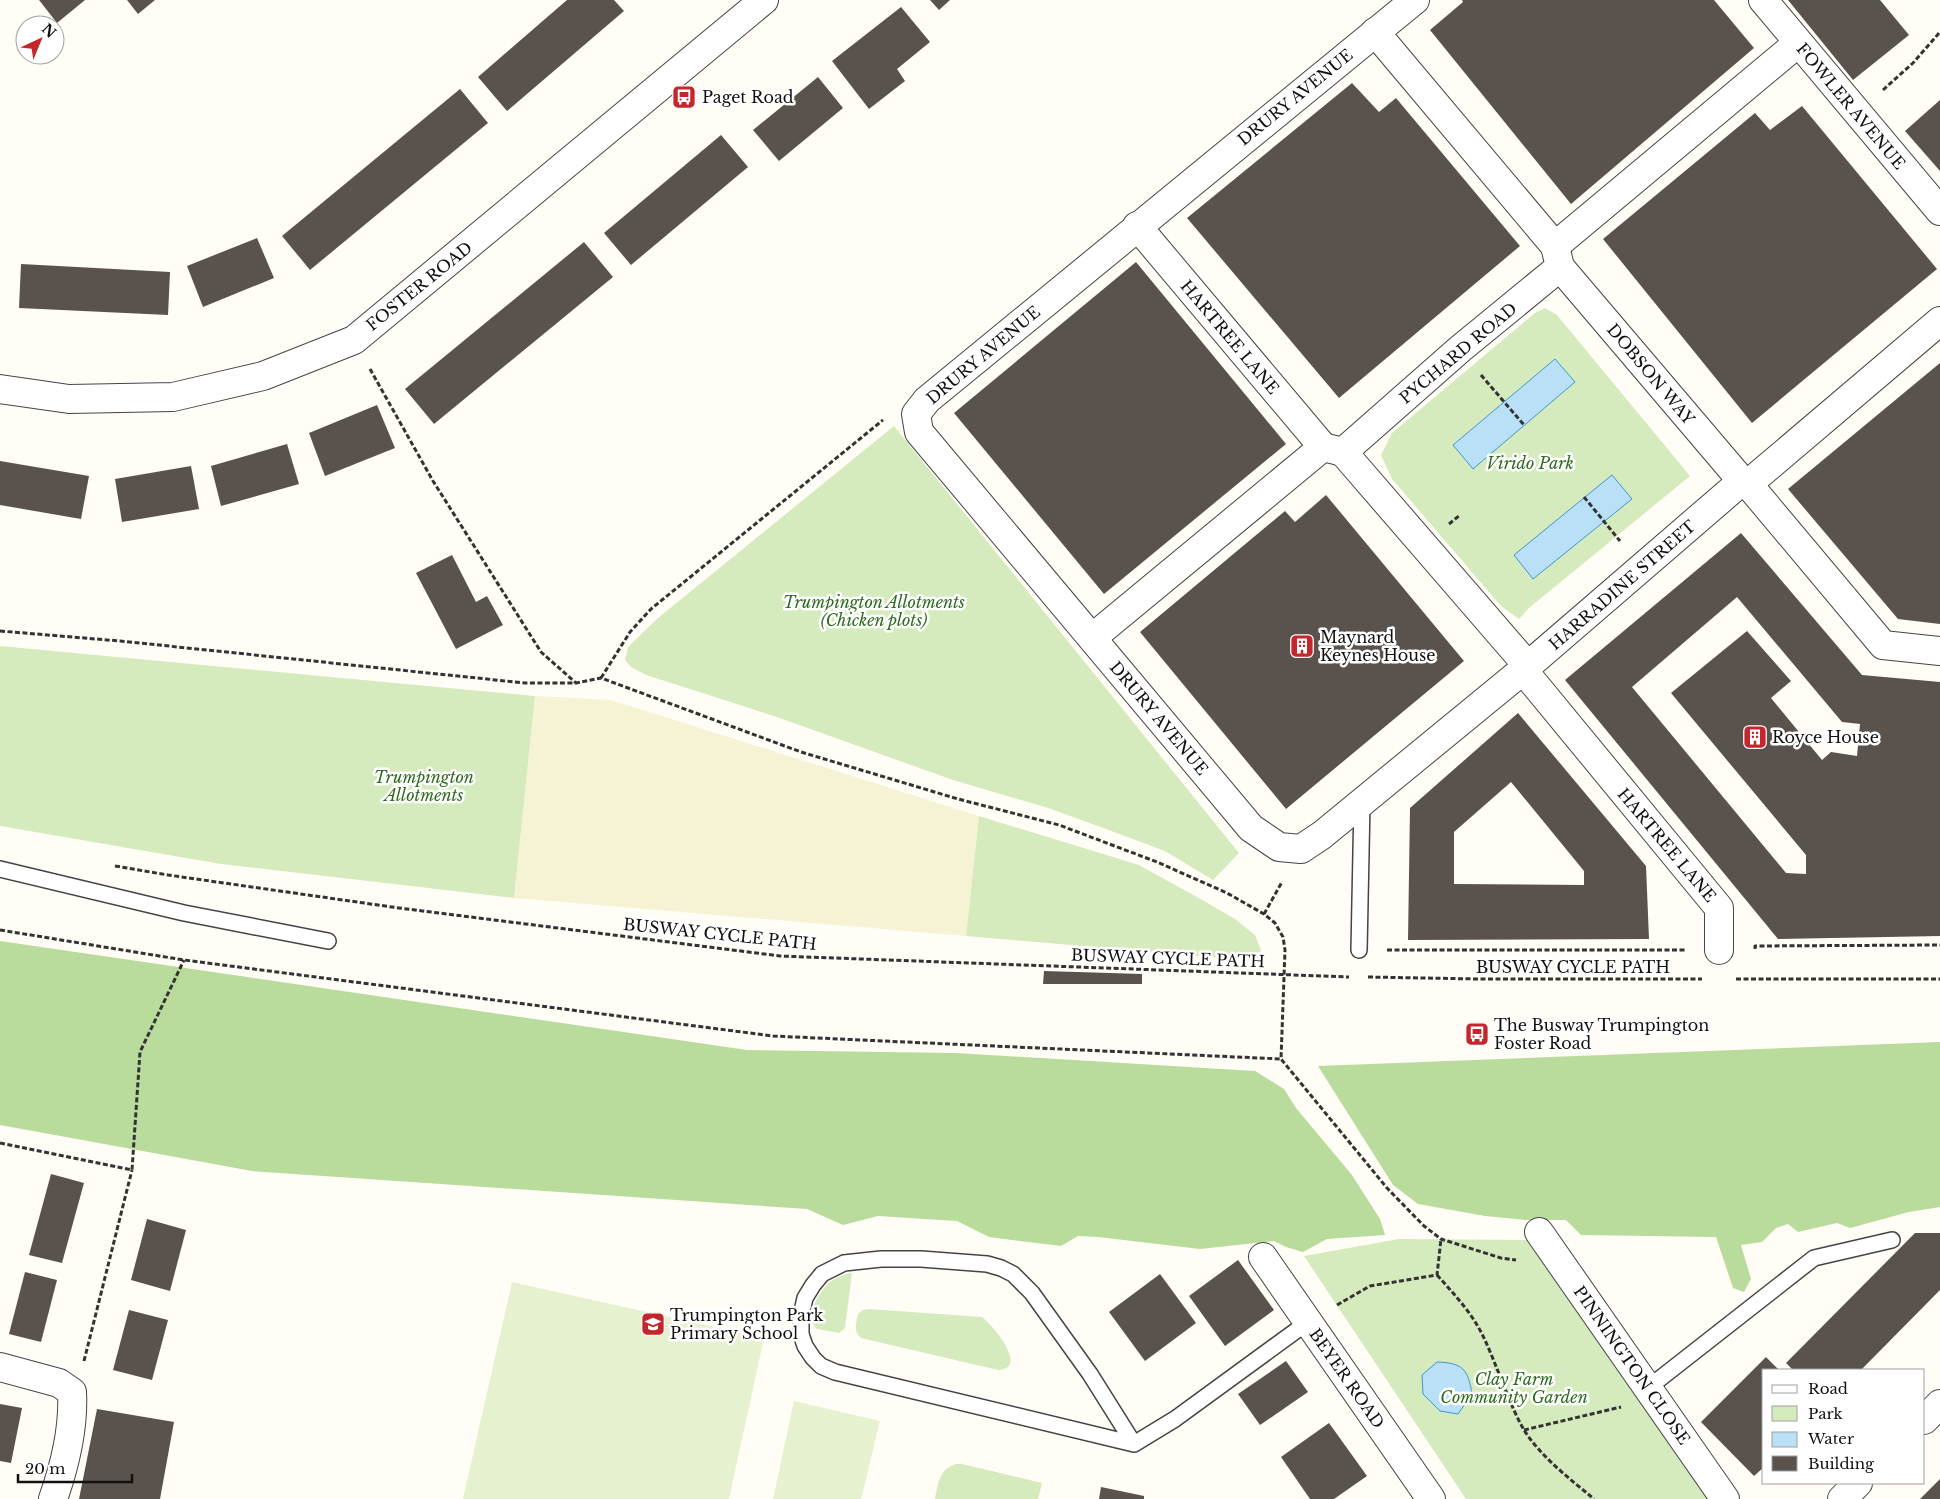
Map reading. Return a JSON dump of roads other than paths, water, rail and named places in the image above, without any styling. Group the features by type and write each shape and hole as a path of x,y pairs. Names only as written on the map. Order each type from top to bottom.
{"street":[{"name":"FOSTER ROAD","path":"0,389 69,399 173,397 263,376 354,340 764,0"},
{"name":"DRURY AVENUE","path":"1301,849 1279,847 1251,828 919,432 916,414 927,400 1414,0"},
{"name":"FOWLER AVENUE","path":"1763,0 1940,211"},
{"name":"DOBSON WAY","path":"1375,32 1745,482 1883,645 1940,651"},
{"name":"PYCHARD ROAD","path":"1092,638 1460,350 1558,256 1798,43"},
{"name":"HARTREE LANE","path":"1137,226 1526,668 1719,908 1719,950"},
{"name":"HARRADINE STREET","path":"1301,849 1362,803 1526,668 1745,482 1940,321"},
{"name":"PINNINGTON CLOSE","path":"1539,1232 1725,1499"},
{"name":"BEYER ROAD","path":"1263,1257 1430,1499"},
{"path":"0,1367 60,1383 72,1392 73,1413 61,1476 53,1499"},
{"path":"1925,1419 1940,1404"},
{"path":"1842,1499 1857,1484"}],"lane":[{"path":"1359,950 1362,803"},
{"path":"0,869 184,913 328,941"},
{"path":"1652,1394 1814,1258 1892,1240"},
{"path":"1134,1444 1090,1374 1032,1293 1013,1274 1001,1268 987,1264 921,1259 881,1259 844,1263 822,1274 805,1298 801,1316 801,1334 805,1346 821,1366 835,1372 1134,1444 1175,1419 1308,1322"}],"water":[{"path":"1555,359 1575,382 1473,469 1453,445"},
{"path":"1612,475 1632,499 1533,579 1514,555"},
{"path":"1437,1362 1453,1364 1463,1369 1466,1373 1472,1394 1458,1414 1440,1411 1423,1394 1422,1375"}],"place":[{"name":"Paget Road","path":"684,97"},
{"name":"Maynard Keynes House","path":"1302,646"},
{"name":"Royce House","path":"1755,737"},
{"name":"The Busway Trumpington Foster Road","path":"1477,1034"},
{"name":"Trumpington Park Primary School","path":"653,1324"}],"park label":[{"name":"Virido Park","path":"1530,463"},
{"name":"Trumpington Allotments (Chicken plots)","path":"874,611"},
{"name":"Trumpington Allotments","path":"424,786"},
{"name":"Clay Farm Community Garden","path":"1514,1388"}]}
